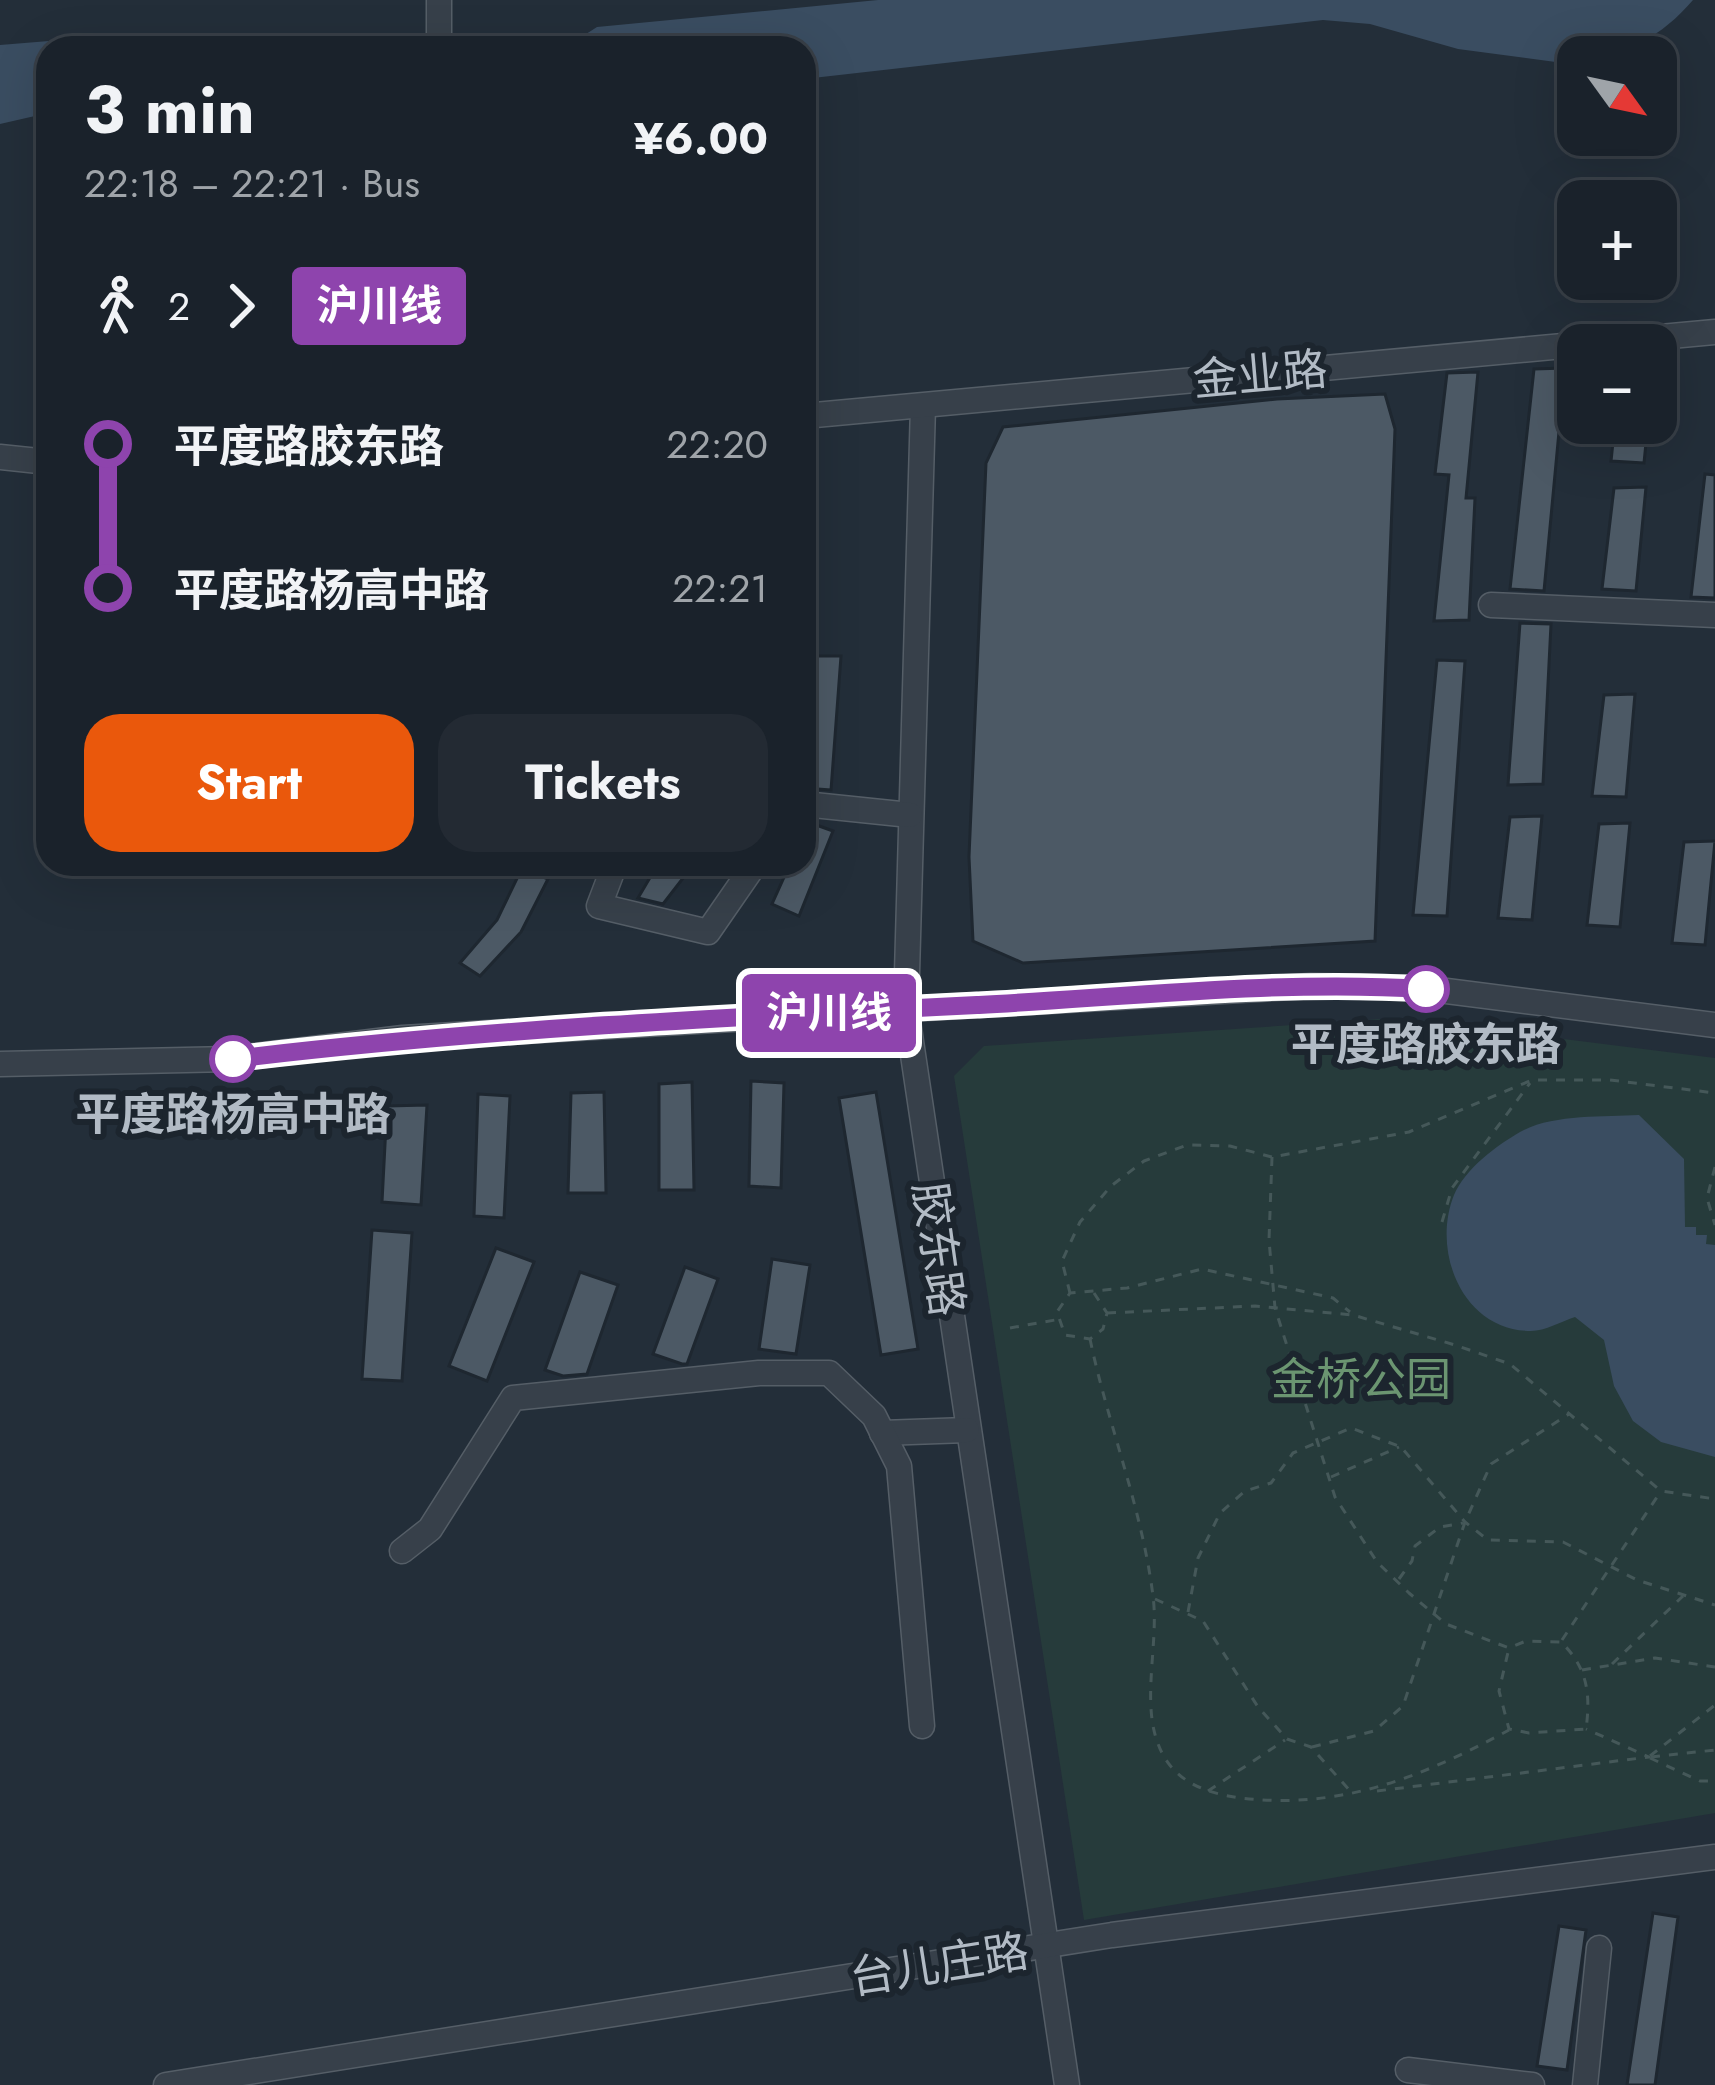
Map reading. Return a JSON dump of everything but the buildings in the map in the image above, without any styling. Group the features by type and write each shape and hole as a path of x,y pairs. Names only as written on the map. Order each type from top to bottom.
{"street":[{"path":"439,36 440,0"},
{"name":"金业路","path":"816,415 1715,332"},
{"name":"胶东路","path":"923,406 905,1008 1066,2085"},
{"path":"0,457 36,461"},
{"path":"1491,605 1715,615"},
{"path":"816,805 910,815"},
{"path":"610,876 598,905 708,932 746,876"},
{"path":"0,1064 231,1059 403,1038 1311,986 1423,988 1715,1025"},
{"path":"402,1551 430,1529 513,1398 759,1373 829,1373 874,1416 898,1466 922,1726"},
{"path":"883,1433 967,1430"},
{"name":"台儿庄路","path":"166,2085 1045,1947 1715,1857"},
{"path":"1585,2085 1599,1948"},
{"path":"1408,2070 1532,2085"}],"path":[{"path":"1070,1293 1062,1261 1080,1222 1111,1186 1144,1161 1187,1145 1231,1146 1272,1157 1409,1132 1532,1080 1610,1081 1715,1093"},
{"path":"1442,1222 1452,1189 1532,1080"},
{"path":"1272,1157 1270,1240 1275,1307 1335,1497 1377,1562 1435,1614 1509,1648 1526,1641 1561,1642"},
{"path":"1714,1172 1707,1198 1715,1225"},
{"path":"1090,1340 1065,1335 1057,1320 1059,1304 1070,1293 1094,1293 1202,1269 1333,1298 1353,1315"},
{"path":"1090,1340 1103,1329 1107,1313 1094,1293"},
{"path":"1107,1313 1275,1307 1353,1315 1510,1364 1661,1491 1715,1499"},
{"path":"1010,1328 1057,1320"},
{"path":"1090,1340 1133,1496 1154,1598 1154,1736 1167,1764 1190,1785 1287,1803 1715,1750"},
{"path":"1310,1747 1374,1731 1403,1706 1465,1522 1491,1464 1570,1414"},
{"path":"1188,1612 1198,1558 1220,1513 1245,1491 1271,1483 1293,1453 1352,1428 1401,1447 1465,1522 1488,1540 1563,1542 1610,1568 1715,1605"},
{"path":"1329,1478 1401,1447"},
{"path":"1561,1642 1661,1491"},
{"path":"1397,1582 1412,1561 1415,1546 1439,1527 1465,1522"},
{"path":"1610,1665 1683,1596"},
{"path":"1154,1598 1203,1621 1236,1681 1287,1739 1310,1747 1352,1794"},
{"path":"1561,1642 1582,1670 1589,1703 1586,1729"},
{"path":"1509,1648 1499,1691 1509,1730"},
{"path":"1582,1670 1655,1658 1715,1667"},
{"path":"1649,1757 1715,1705"},
{"path":"1352,1794 1438,1768 1509,1730 1586,1729 1700,1781 1715,1781"},
{"path":"1208,1791 1287,1739"}],"green space":[{"name":"金桥公园","path":"1397,1018 1715,1058 1715,1813 1084,1920 954,1076 984,1046"}],"water":[{"path":"878,0 1693,0 1651,36 1557,36 1557,62 1458,49 1370,24 1323,20 816,78 816,36 583,36 597,27"},
{"path":"36,42 36,116 0,124 0,45"},
{"path":"1639,1115 1684,1159 1685,1227 1696,1227 1696,1235 1707,1235 1706,1244 1715,1245 1715,1457 1661,1442 1633,1421 1614,1386 1604,1340 1575,1317 1536,1331 1507,1327 1487,1318 1471,1303 1450,1263 1448,1217 1454,1195 1491,1151 1547,1122"}],"bus line":[{"name":"沪川线","path":"233,1059 403,1038 905,1008 1311,986 1426,989"}],"place":[{"name":"平度路胶东路","path":"1426,989"},
{"name":"平度路杨高中路","path":"233,1059"}]}
